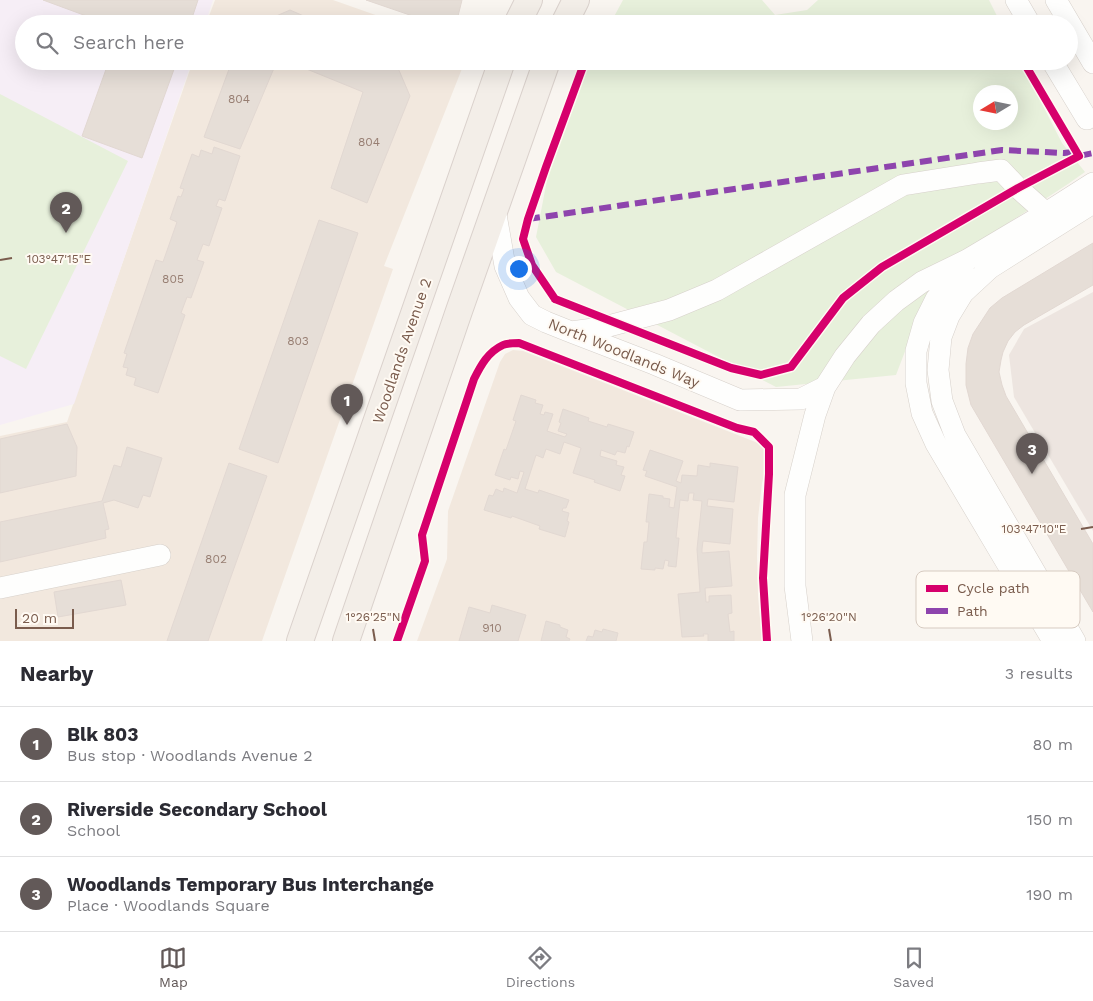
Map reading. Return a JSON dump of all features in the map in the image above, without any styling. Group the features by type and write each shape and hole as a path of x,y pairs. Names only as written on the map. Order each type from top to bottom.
{"main road":[{"path":"522,15 529,0"},
{"path":"568,15 576,0"},
{"name":"Woodlands Avenue 2","path":"300,641 499,70"},
{"path":"346,641 544,70"}],"street":[{"path":"1016,0 1025,15"},
{"path":"1056,0 1065,15"},
{"path":"1078,37 1093,63"},
{"path":"1057,70 1087,119"},
{"path":"570,332 601,328 669,310 717,290 903,185 1001,170 1046,213"},
{"path":"802,641 795,586 795,495 814,415 825,387 871,324 896,301 922,282 967,260 1093,183"},
{"path":"1034,571 955,435 942,402 938,370 941,337 949,316 962,293 990,268 1093,203"},
{"name":"North Woodlands Way","path":"495,209 505,266 519,298 532,315 740,400 801,400 825,387"},
{"path":"967,260 936,299 924,323 916,351 916,384 922,413 936,444 1011,571"},
{"path":"0,588 160,555"},
{"path":"1045,628 1053,641"},
{"path":"1067,628 1075,641"}],"shaded area":[{"path":"0,0 213,0 208,15 15,15 15,70 189,70 74,404 0,425"},
{"path":"215,0 333,0 376,15 209,15"},
{"path":"190,70 461,70 384,266 393,269 262,641 0,641 0,436 67,422"},
{"path":"1093,292 1093,531 1014,397 1009,355 1024,329"},
{"path":"513,350 523,351 758,443 765,449 767,462 762,483 758,518 757,557 762,641 417,641 447,559 448,511 500,362 505,354"}],"green space":[{"path":"623,0 762,0 775,15 615,15"},
{"path":"818,0 989,0 996,15 775,15 807,10"},
{"path":"586,70 1025,70 1062,143 1085,172 936,270 896,375 776,387 556,272 536,237 549,170 578,85"},
{"path":"0,94 128,161 26,369 0,356"}],"building":[{"path":"43,0 198,0 193,15 84,15"},
{"path":"366,0 462,0 458,15 410,15"},
{"path":"290,10 301,15 279,15"},
{"path":"106,70 174,70 142,158 82,136"},
{"path":"229,70 273,70 240,149 204,137"},
{"path":"309,70 399,70 410,96 367,203 331,188 363,92"},
{"path":"214,147 240,156 225,201 219,199 216,206 222,208 209,246 203,244 197,260 204,262 191,298 187,297 181,313 185,315 158,393 134,385 136,378 126,375 128,368 123,367 127,354 124,353 156,260 163,262 177,222 170,219 178,196 181,197 184,189 180,188 192,154 199,157 201,150 212,154"},
{"path":"319,220 358,233 278,463 239,449"},
{"path":"1093,243 1093,285 1015,332 1003,352 999,372 1006,396 1093,544 1093,612 1080,590 1080,571 1069,571 971,405 966,385 968,348 973,334 990,308 1002,298"},
{"path":"521,395 536,400 535,403 543,405 540,414 544,415 545,412 553,414 547,431 565,437 567,434 558,431 563,409 589,418 588,421 607,427 608,424 634,432 625,453 617,451 615,455 601,450 600,456 617,461 616,465 624,467 621,475 625,476 620,491 573,473 581,448 564,442 560,454 546,449 543,458 536,455 525,489 538,493 539,490 569,500 566,508 563,508 562,511 569,513 565,537 539,529 540,526 512,516 511,518 484,510 489,495 493,496 496,489 503,492 504,488 517,493 524,472 520,471 518,479 511,477 510,480 495,475 516,421 513,420"},
{"path":"67,424 77,447 76,476 0,493 0,439"},
{"path":"127,447 162,458 150,497 143,495 138,508 114,500 103,503 109,529 105,530 106,538 0,562 0,522 102,501 114,465 121,467"},
{"path":"650,450 683,461 676,481 681,483 682,475 697,476 698,465 710,467 710,463 738,467 734,502 708,499 707,506 733,509 730,544 703,541 702,549 702,553 729,551 732,586 705,588 706,602 709,602 709,596 731,595 732,613 728,614 730,632 734,631 734,641 708,641 708,634 703,634 704,636 682,637 678,594 700,592 697,549 702,501 693,500 694,493 689,493 688,501 680,500 676,538 679,538 676,567 668,566 669,561 665,560 663,569 641,569 644,542 647,542 649,522 646,522 649,494 670,499 669,507 674,508 677,487 645,476 647,471 643,470"},
{"path":"229,463 267,476 208,641 167,641"},
{"path":"121,580 126,605 58,617 54,592"},
{"path":"492,605 526,615 518,641 459,641 469,607 490,613"},
{"path":"546,621 560,625 560,627 568,630 566,637 570,639 569,641 541,641"},
{"path":"603,629 618,633 616,641 586,641 588,636 593,637 595,630 602,632"}],"marked path":[{"path":"528,219 1002,150 1073,152 1079,156 1093,153"}],"cycle path":[{"path":"555,299 532,265 523,239 546,167 582,70"},
{"path":"555,299 731,368 761,375 791,367 843,298 882,267 1018,188 1079,156 1028,70"},
{"path":"397,641 425,561 422,535 474,379 482,364 493,351 505,344 511,343 519,343 737,428 754,432 769,447 763,578 767,641"}],"place":[{"name":"Riverside Secondary School","path":"66,233"},
{"name":"Blk 803","path":"347,425"},
{"name":"Woodlands Temporary Bus Interchange","path":"1032,474"}]}
